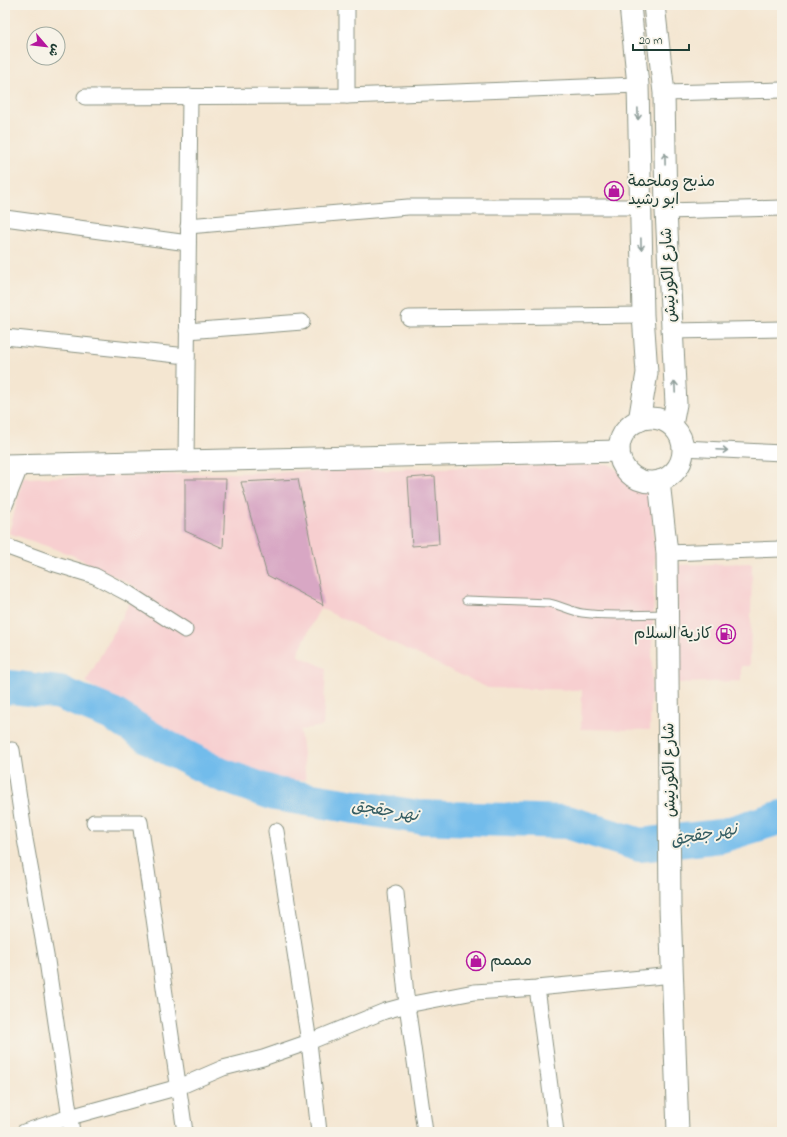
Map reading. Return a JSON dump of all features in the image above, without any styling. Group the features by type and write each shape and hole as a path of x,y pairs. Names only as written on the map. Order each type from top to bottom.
{"street":[{"path":"347,5 347,96"},
{"name":"شارع الكورنيش","path":"630,5 638,85 643,315 647,373 639,421"},
{"name":"شارع الكورنيش","path":"654,5 664,92 666,211 676,404 672,425"},
{"path":"85,97 347,96 638,85"},
{"path":"664,92 782,90"},
{"path":"186,461 190,96"},
{"path":"188,226 408,207 640,206"},
{"path":"666,211 782,208"},
{"path":"5,218 188,243"},
{"path":"409,318 643,315"},
{"path":"187,331 302,322"},
{"path":"672,331 782,329"},
{"path":"5,337 187,356"},
{"path":"650,418 661,420 672,425 680,435 683,448 682,459 677,469 669,476 659,481 650,482 640,480 632,476 621,460 619,451 624,433 639,421 650,418"},
{"path":"683,448 782,453"},
{"path":"5,505 13,465 619,451"},
{"name":"شارع الكورنيش","path":"659,481 667,553 671,830 670,907 678,1132"},
{"path":"5,546 49,562 95,576 129,594 185,630"},
{"path":"667,553 782,549"},
{"path":"12,750 25,839 47,961 71,1125"},
{"path":"94,822 140,822 185,1132"},
{"path":"276,831 309,1042 319,1132"},
{"path":"396,893 407,1005 425,1132"},
{"path":"24,1132 71,1125 179,1087 223,1068 263,1058 309,1042 385,1011 407,1005 474,992 537,988 673,975"},
{"path":"537,988 556,1132"}],"lane":[{"path":"466,600 549,603 572,611 588,614 668,614"}],"shaded area":[{"path":"609,464 650,495 655,551 650,730 581,729 582,690 488,688 320,608 297,655 326,668 323,726 300,730 306,780 261,780 147,723 86,682 138,588 72,555 9,533 23,478"},
{"path":"752,563 750,666 741,666 741,681 678,683 677,565"}],"building":[{"path":"435,476 439,544 412,546 408,478"},
{"path":"185,479 226,479 223,548 185,531"},
{"path":"298,479 323,605 267,575 241,482"}],"waterway":[{"name":"نهر جقجق","path":"5,688 11,687 60,693 112,714 162,745 219,774 275,794 418,817 567,822 640,845 721,836 782,817"}],"place":[{"name":"مذبح وملحمة ابو رشيد","path":"614,191"},
{"name":"كازية السلام","path":"726,634"},
{"name":"مممم","path":"476,961"}]}
